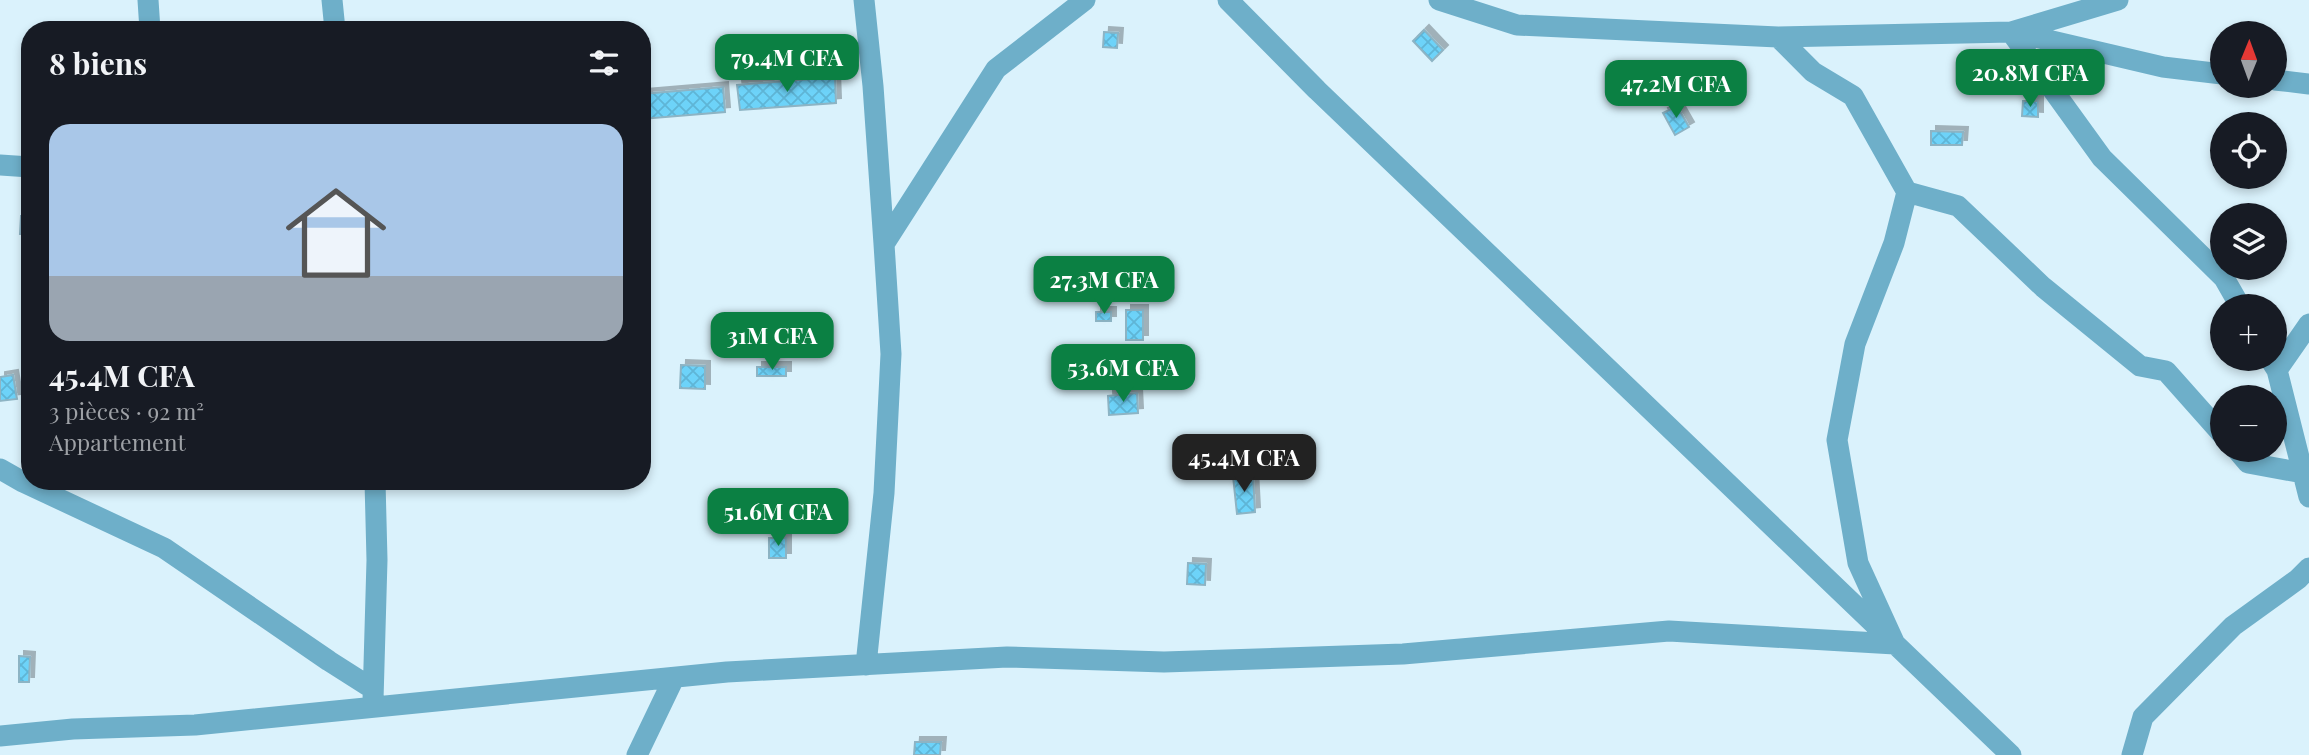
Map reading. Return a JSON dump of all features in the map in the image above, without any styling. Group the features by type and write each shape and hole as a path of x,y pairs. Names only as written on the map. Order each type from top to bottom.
{"street":[{"path":"148,0 149,21"},
{"path":"332,0 334,21"},
{"path":"864,0 873,86 891,354 884,493 866,665"},
{"path":"884,244 996,69 1084,0"},
{"path":"1228,0 1336,109 2011,755"},
{"path":"1439,0 1517,25 1778,37 2011,32 2163,67 2210,73"},
{"path":"2011,32 2118,0"},
{"path":"2011,32 2102,158 2224,278 2233,294"},
{"path":"1778,37 1813,72 1853,96 1907,192 1894,243 1855,344 1837,440 1858,563 1895,643"},
{"path":"2287,81 2309,84"},
{"path":"0,165 21,166"},
{"path":"1907,192 1958,206 2043,287 2140,366 2166,371 2210,420"},
{"path":"2287,353 2306,336"},
{"path":"2276,371 2309,497"},
{"path":"2247,462 2303,473"},
{"path":"0,469 21,481"},
{"path":"40,490 164,548 329,661 373,698"},
{"path":"373,698 377,560 375,490"},
{"path":"2132,755 2143,717 2232,626 2298,579 2309,568"},
{"path":"0,736 73,729 195,725 373,698 674,678 727,672 1007,657 1164,662 1404,654 1669,631 1895,643"},
{"path":"637,755 674,678"}],"building":[{"path":"1424,30 1443,50 1432,61 1413,41"},
{"path":"1104,32 1118,33 1117,48 1103,47"},
{"path":"835,77 836,103 740,110 737,85"},
{"path":"723,87 725,112 651,118 651,93"},
{"path":"2023,101 2038,101 2038,117 2022,116"},
{"path":"1677,106 1689,127 1675,135 1663,113"},
{"path":"1931,131 1963,132 1962,145 1931,145"},
{"path":"1126,310 1143,310 1143,340 1126,340"},
{"path":"1096,312 1111,312 1111,321 1096,321"},
{"path":"681,365 705,366 705,389 680,388"},
{"path":"757,367 786,367 786,376 757,376"},
{"path":"13,375 17,399 0,401 0,377"},
{"path":"1137,393 1138,413 1109,415 1108,396"},
{"path":"1253,475 1255,512 1237,514 1233,476"},
{"path":"768,504 779,505 779,523 768,523"},
{"path":"769,538 786,538 786,558 769,558"},
{"path":"1188,563 1206,564 1205,585 1187,584"},
{"path":"19,656 30,657 29,682 19,682"},
{"path":"915,742 941,742 940,755 914,755"}]}
